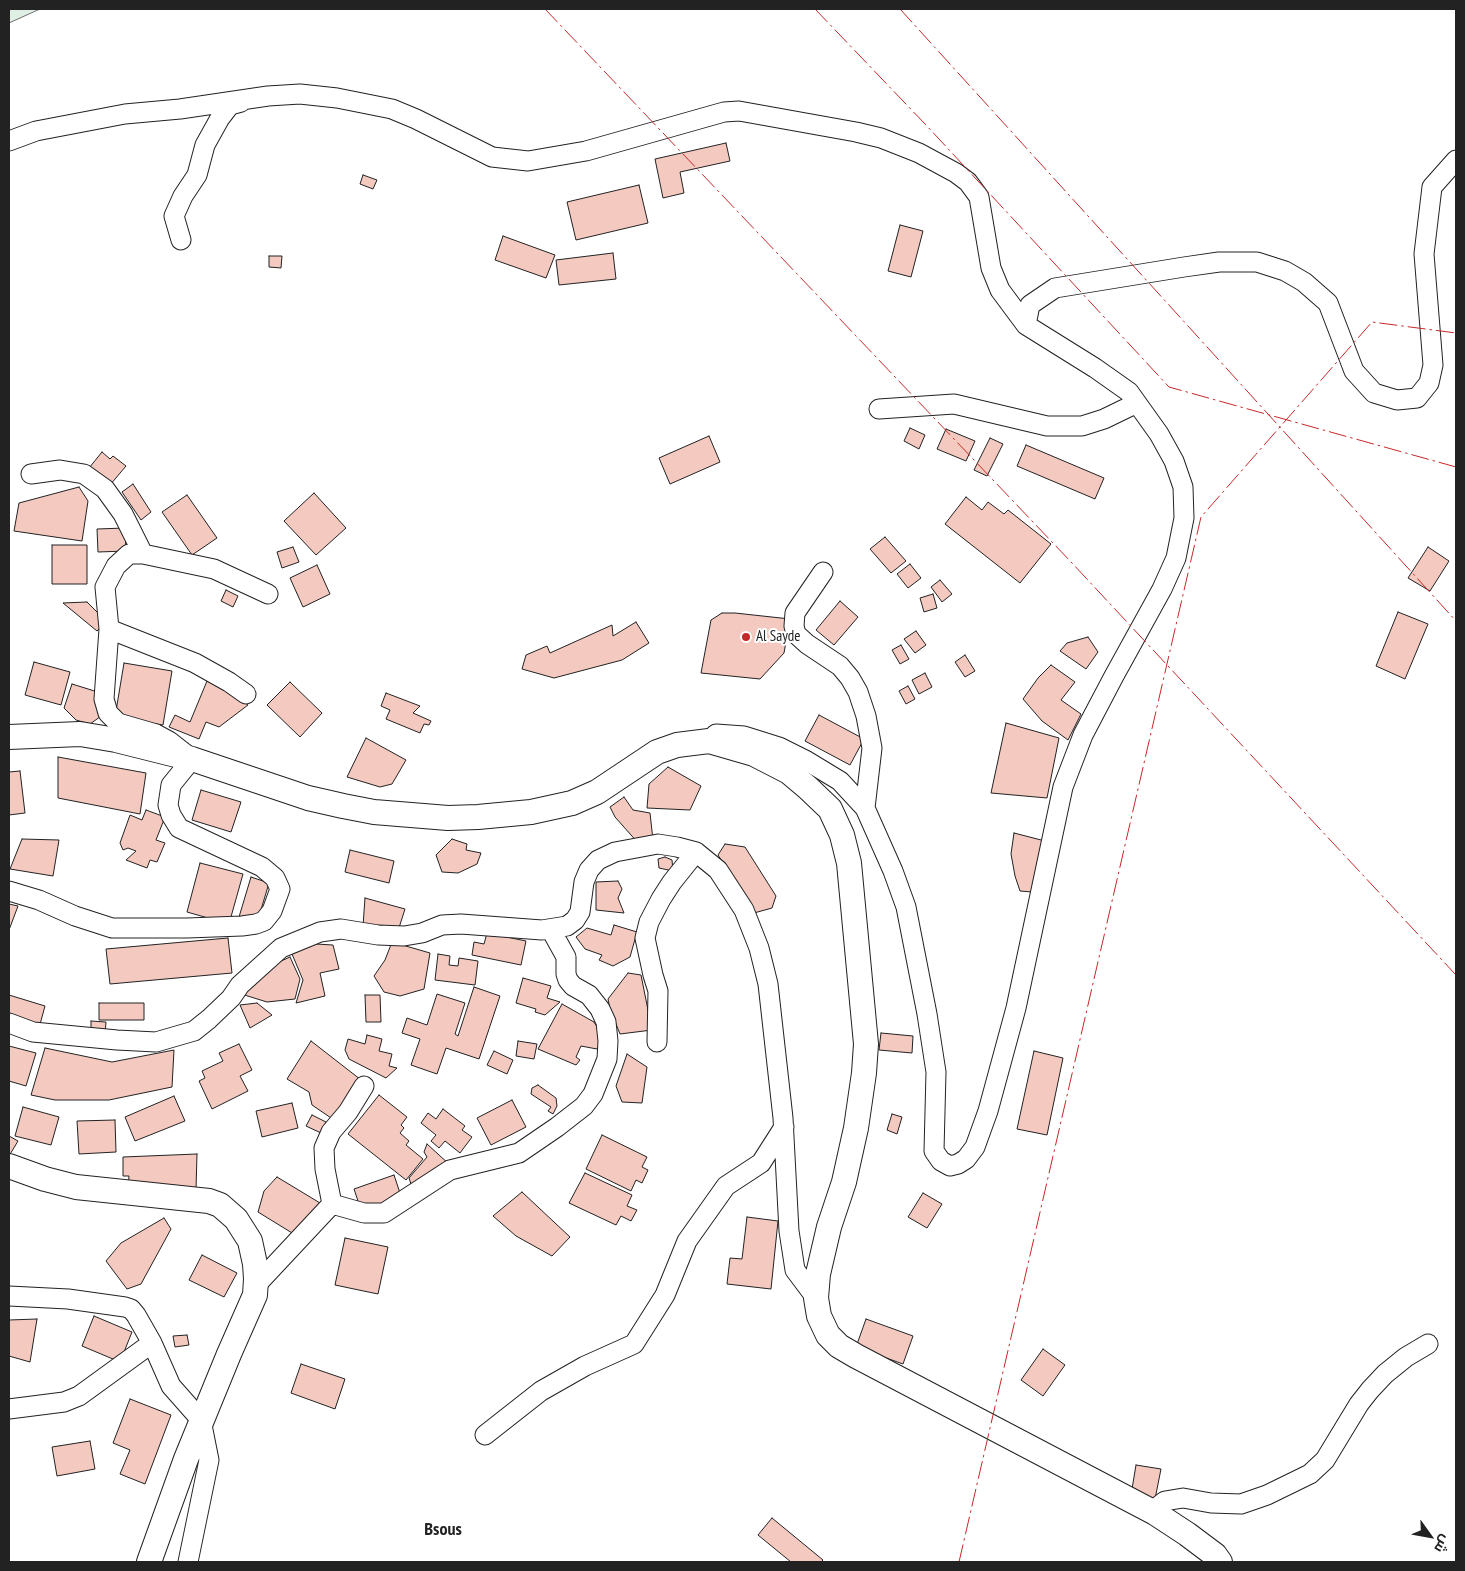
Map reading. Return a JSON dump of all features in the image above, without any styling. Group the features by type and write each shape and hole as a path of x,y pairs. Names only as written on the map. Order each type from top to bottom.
{"main road":[{"path":"9,737 80,734 116,740 192,759 308,798 374,812 448,818 531,812 572,804 597,792 657,752 677,745 709,741 754,754 789,772 830,809 842,835 849,863 866,1036 864,1073 856,1128 846,1173 829,1227 818,1274 816,1298 819,1316 828,1335 839,1346 1155,1513 1215,1555 1220,1562"},
{"path":"10,1167 76,1187 200,1199 220,1205 236,1219 250,1241 255,1264 255,1295 201,1420 149,1562"}],"street":[{"path":"9,141 36,131 125,114 300,94 337,98 392,109 492,157 528,161 586,151 724,112 739,111 881,138 919,153 968,182 978,197 991,268 1000,290 1026,325 1129,392 1159,434 1174,461 1183,487 1184,518 1176,558 1162,589 1083,735 1063,787 1016,1008 991,1102 975,1147 966,1159 958,1164 950,1166 941,1161 934,1151 936,1072 906,906 893,871 865,808 840,781 807,761 778,747 744,736 716,734 709,741"},
{"path":"181,240 174,216 183,196 197,175 205,145 220,118 230,105 252,99"},
{"path":"1026,325 1030,305 1055,288 1210,263 1257,262 1285,271 1298,278 1328,304 1354,371 1374,393 1397,400 1416,398 1429,383 1433,365 1424,254 1432,187 1456,160"},
{"path":"879,409 954,404 1047,426 1082,426 1104,419 1137,403"},
{"path":"31,474 60,470 84,474 104,489 123,514 143,554"},
{"path":"9,891 39,900 75,916 112,928 205,928 256,924 264,921 272,912 280,889 275,878 262,867 179,828 170,815 168,805 171,785 192,759 169,741 156,734 118,723 108,713 104,698 109,629 105,588 116,566 129,554 143,554 214,569 268,594"},
{"path":"823,572 795,613 794,626 796,634 807,644 840,666 858,692 866,716 872,748 865,808"},
{"path":"109,629 195,663 246,694"},
{"path":"9,1023 33,1032 156,1042 194,1031 209,1019 240,985 281,948 320,932 341,929 378,935 404,936 422,933 442,925 461,924 552,930 568,926 575,920 580,912 584,882 589,870 598,860 621,851 658,844 696,852 718,870 744,910 760,948 768,984 784,1127 790,1231 795,1270 816,1298"},
{"path":"657,1042 658,991 652,975 645,938 649,922 661,899 696,852"},
{"path":"332,1204 364,1214 384,1213 450,1170 519,1153 584,1106 593,1094 607,1060 606,1022 600,1009 589,995 573,986 568,980 566,957 552,930"},
{"path":"332,1204 325,1169 324,1148 331,1132 348,1112 364,1086"},
{"path":"485,1435 541,1390 585,1366 634,1344 665,1295 687,1241 726,1186 760,1163 784,1127"},
{"path":"255,1295 258,1282 332,1204"},
{"path":"9,1296 68,1299 131,1309 136,1315 152,1343 171,1386 201,1420 209,1460 188,1562"},
{"path":"9,1409 64,1402 79,1396 152,1343"},
{"path":"1155,1513 1160,1504 1165,1501 1183,1498 1211,1503 1241,1504 1267,1495 1310,1474 1325,1460 1359,1404 1370,1390 1385,1374 1406,1357 1428,1344"}],"green space":[{"path":"9,9 40,9 9,23"}],"building":[{"path":"726,143 730,161 680,172 684,193 663,198 655,159"},
{"path":"363,175 377,180 373,189 360,184"},
{"path":"639,185 648,223 576,240 567,202"},
{"path":"900,225 923,231 911,277 888,271"},
{"path":"503,236 555,255 546,278 495,260"},
{"path":"613,253 616,279 559,285 556,260"},
{"path":"269,256 282,256 281,268 269,267"},
{"path":"910,428 925,435 919,449 904,441"},
{"path":"946,429 975,441 966,461 937,449"},
{"path":"709,436 720,462 670,484 659,458"},
{"path":"990,438 1003,444 987,476 974,470"},
{"path":"1026,445 1104,478 1095,499 1017,466"},
{"path":"102,452 110,459 113,456 126,466 110,485 89,468"},
{"path":"133,484 151,512 141,520 122,492"},
{"path":"79,487 88,501 82,541 14,531 19,503"},
{"path":"314,493 346,528 316,555 284,521"},
{"path":"187,495 217,538 192,555 162,512"},
{"path":"966,497 982,510 988,502 1004,514 1008,510 1051,544 1020,583 945,524"},
{"path":"125,528 126,551 98,552 97,529"},
{"path":"885,537 906,561 891,573 870,549"},
{"path":"52,545 87,545 87,584 52,584"},
{"path":"293,547 299,562 282,568 277,552"},
{"path":"1428,547 1449,561 1430,591 1408,578"},
{"path":"910,564 921,578 908,588 897,574"},
{"path":"317,565 330,594 303,607 290,578"},
{"path":"940,580 952,594 942,602 931,587"},
{"path":"226,590 238,596 233,607 221,601"},
{"path":"933,594 937,608 924,612 920,598"},
{"path":"840,601 858,617 834,645 816,630"},
{"path":"87,602 106,621 97,631 63,603"},
{"path":"1398,612 1428,624 1405,679 1376,666"},
{"path":"722,613 790,619 784,653 760,679 701,673 711,620"},
{"path":"636,622 649,643 622,660 554,678 522,669 526,655 547,646 550,653 612,625 613,636"},
{"path":"916,631 926,645 915,653 904,639"},
{"path":"1088,637 1098,652 1086,669 1060,651 1067,643"},
{"path":"901,645 909,659 900,664 892,650"},
{"path":"965,655 975,671 965,677 955,662"},
{"path":"34,662 70,672 61,705 25,695"},
{"path":"124,663 172,671 163,725 115,717"},
{"path":"1051,665 1075,682 1061,700 1081,714 1068,740 1042,721 1023,699 1038,678"},
{"path":"925,673 932,687 919,694 912,680"},
{"path":"207,681 240,695 248,705 219,727 206,722 199,739 169,727 175,715 190,722"},
{"path":"290,682 322,713 300,737 267,705"},
{"path":"72,684 101,693 104,714 90,724 76,720 64,708"},
{"path":"908,686 915,699 906,704 899,691"},
{"path":"386,693 420,706 413,713 431,721 429,725 424,724 420,733 386,719 390,710 381,706"},
{"path":"819,715 864,739 850,765 805,741"},
{"path":"1006,723 1059,738 1047,798 991,793"},
{"path":"366,738 406,760 392,784 380,787 347,777"},
{"path":"58,757 146,773 140,814 58,798"},
{"path":"668,767 701,786 690,810 647,808 649,784"},
{"path":"20,771 25,813 9,815 9,772"},
{"path":"201,790 241,802 231,832 192,820"},
{"path":"624,797 633,810 650,813 653,840 639,844 615,817 610,807"},
{"path":"146,810 165,817 156,840 165,843 157,862 150,860 147,868 126,860 136,851 128,848 123,850 120,843 130,815 142,820"},
{"path":"1014,833 1045,841 1032,892 1020,891 1015,876 1011,854"},
{"path":"22,839 59,840 53,876 10,869"},
{"path":"452,839 467,844 466,850 481,853 477,864 458,873 442,872 436,855"},
{"path":"725,844 745,847 776,896 772,908 754,913 718,855"},
{"path":"350,850 394,861 389,883 345,872"},
{"path":"665,857 672,860 673,871 659,868 658,859"},
{"path":"200,863 243,874 229,924 187,912"},
{"path":"251,877 269,883 257,923 239,917"},
{"path":"618,881 622,889 618,898 624,913 596,910 596,882"},
{"path":"365,898 405,909 398,931 363,926"},
{"path":"9,904 18,906 9,930"},
{"path":"614,925 637,932 630,957 613,966 599,960 602,955 585,949 576,937 587,928 611,935"},
{"path":"487,933 526,941 521,965 472,955 474,942 484,944"},
{"path":"228,938 232,973 110,984 106,949"},
{"path":"392,942 430,953 424,989 400,996 384,992 374,976 385,960"},
{"path":"316,944 333,945 339,969 320,973 325,996 296,1003 303,980 292,954"},
{"path":"438,954 450,956 449,965 458,966 459,958 478,961 475,985 435,980"},
{"path":"290,957 300,979 295,999 267,1002 238,993 259,971"},
{"path":"628,973 641,975 652,1030 620,1034 608,999"},
{"path":"523,978 551,986 547,998 560,1002 545,1015 535,1012 536,1009 516,1003"},
{"path":"474,987 500,996 479,1059 446,1048 437,1074 411,1065 420,1039 402,1033 407,1018 427,1025 437,994 465,1003 455,1034 458,1036"},
{"path":"9,995 45,1006 39,1028 9,1018"},
{"path":"365,995 380,995 381,1022 366,1022"},
{"path":"99,1003 144,1003 144,1020 99,1020"},
{"path":"257,1003 272,1015 250,1028 240,1005"},
{"path":"562,1004 594,1022 604,1038 597,1049 581,1046 576,1057 580,1060 576,1065 538,1049"},
{"path":"91,1021 106,1022 105,1034 91,1032"},
{"path":"881,1033 913,1036 912,1053 879,1050"},
{"path":"367,1035 382,1039 379,1051 392,1054 389,1066 397,1068 386,1078 349,1059 345,1050 348,1039 365,1044"},
{"path":"311,1041 365,1083 334,1120 312,1105 309,1092 287,1079"},
{"path":"518,1041 537,1044 534,1059 516,1056"},
{"path":"239,1044 252,1070 240,1076 248,1091 212,1109 199,1081 205,1078 202,1071 223,1061 219,1053"},
{"path":"9,1046 36,1053 26,1086 9,1081"},
{"path":"45,1048 112,1062 174,1050 172,1087 109,1100 55,1100 31,1095"},
{"path":"494,1051 513,1060 507,1074 487,1065"},
{"path":"1034,1051 1063,1058 1047,1135 1017,1129"},
{"path":"627,1054 647,1067 642,1103 622,1102 616,1086"},
{"path":"538,1085 556,1098 557,1106 553,1114 548,1111 551,1107 531,1094 532,1088"},
{"path":"379,1095 407,1117 401,1125 404,1128 400,1133 409,1141 406,1145 423,1159 406,1180 348,1134"},
{"path":"174,1096 185,1121 135,1141 125,1117"},
{"path":"512,1100 526,1127 491,1145 477,1118"},
{"path":"292,1103 298,1128 262,1137 256,1111"},
{"path":"23,1107 59,1117 51,1145 15,1136"},
{"path":"443,1109 465,1126 462,1130 472,1137 460,1153 445,1141 439,1148 431,1141 436,1135 421,1123 428,1113 436,1119"},
{"path":"892,1114 902,1117 897,1134 887,1130"},
{"path":"312,1115 326,1122 321,1133 306,1126"},
{"path":"115,1120 116,1152 79,1154 77,1121"},
{"path":"602,1135 647,1157 642,1167 648,1170 642,1183 636,1180 631,1191 586,1169"},
{"path":"9,1136 18,1141 9,1156"},
{"path":"427,1144 450,1165 414,1193 409,1178 427,1157 424,1152"},
{"path":"197,1154 196,1190 128,1189 129,1176 123,1176 123,1157"},
{"path":"585,1173 632,1195 627,1206 637,1210 631,1221 621,1216 616,1225 569,1203"},
{"path":"394,1175 401,1196 370,1212 360,1207 354,1189"},
{"path":"277,1177 320,1203 297,1236 258,1212 264,1191"},
{"path":"522,1192 570,1237 552,1256 516,1236 493,1216"},
{"path":"923,1193 942,1204 927,1228 908,1217"},
{"path":"747,1217 778,1221 771,1289 727,1284 730,1258 742,1259"},
{"path":"164,1218 171,1229 141,1284 127,1289 106,1261 121,1243"},
{"path":"345,1238 388,1247 378,1294 335,1285"},
{"path":"202,1255 237,1273 224,1297 189,1280"},
{"path":"94,1316 132,1332 120,1362 82,1346"},
{"path":"37,1319 30,1362 9,1356 9,1320"},
{"path":"866,1319 913,1336 903,1364 856,1347"},
{"path":"187,1335 189,1345 175,1347 173,1336"},
{"path":"1043,1349 1065,1365 1043,1396 1021,1380"},
{"path":"301,1364 345,1379 335,1409 291,1393"},
{"path":"130,1399 171,1415 145,1484 120,1474 130,1450 113,1443"},
{"path":"90,1441 95,1469 57,1476 52,1447"},
{"path":"1136,1465 1161,1469 1155,1499 1131,1495"},
{"path":"772,1518 823,1560 821,1562 791,1562 758,1535"}],"power":[{"path":"545,9 1072,563 1456,975"},
{"path":"815,9 926,125 1169,387 1456,467"},
{"path":"900,9 1456,621"},
{"path":"959,1562 1201,517 1372,322 1456,333"}],"place":[{"name":"Al Sayde","path":"746,637"}],"district":[{"name":"Bsous","path":"443,1530"}]}
